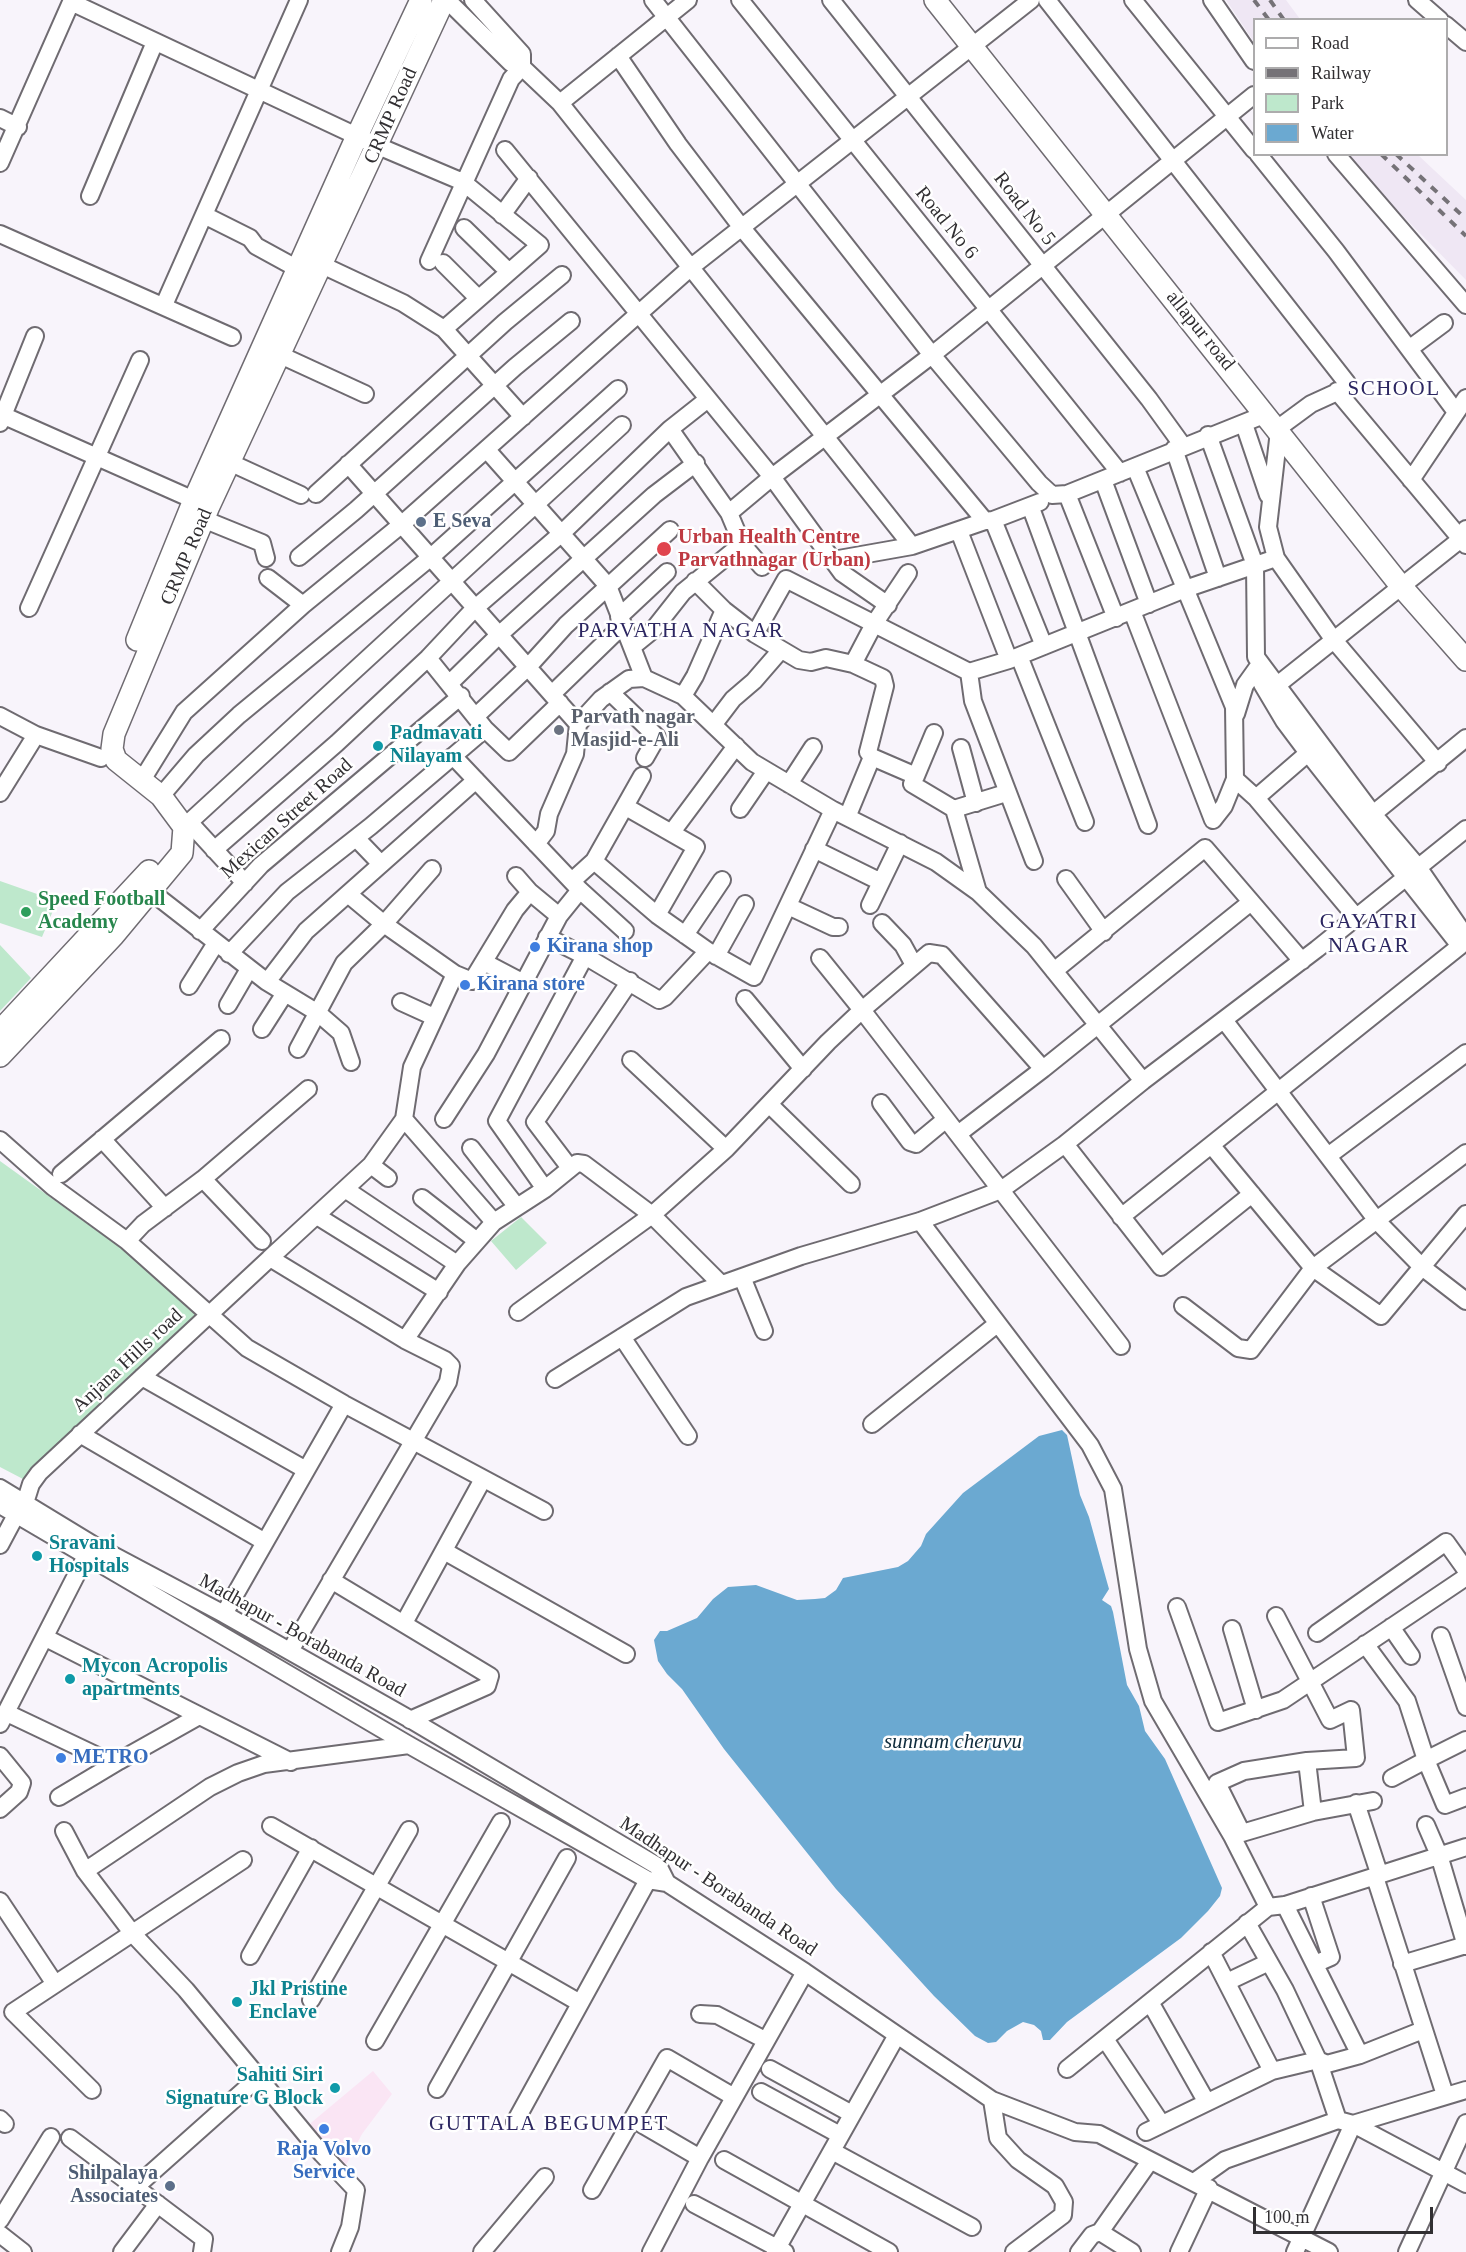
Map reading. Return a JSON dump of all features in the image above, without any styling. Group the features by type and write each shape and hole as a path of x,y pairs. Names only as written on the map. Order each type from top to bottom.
{"main road":[{"name":"CRMP Road","path":"100,758 98,735 194,500 357,136 421,0"},
{"name":"CRMP Road","path":"187,825 161,796 116,760 112,750 114,734 203,519 445,0"},
{"name":"allapur road","path":"935,0 1400,585 1466,660"},
{"path":"0,1031 168,851 171,840 170,826 152,803 112,773 100,758"},
{"path":"0,1056 113,936 182,853 187,825"}],"street":[{"path":"164,305 299,0"},
{"path":"445,0 511,63 522,67 560,103 912,546"},
{"path":"473,0 522,54 522,67 511,79 463,182 436,262 478,298"},
{"path":"653,0 932,355 1039,483 1060,494 1116,618"},
{"path":"560,103 688,0"},
{"name":"Road No 6","path":"740,0 988,308 1128,470 1185,589 1236,714"},
{"name":"Road No 5","path":"831,0 1149,399 1179,448 1218,578"},
{"path":"142,780 184,712 303,605 401,525 690,268 1031,0"},
{"path":"833,560 912,546 1031,508 1060,494 1128,470 1208,435 1244,424 1274,425 1346,388 1347,382 1047,0"},
{"path":"1133,0 1253,149"},
{"path":"1212,0 1253,61"},
{"path":"1417,0 1438,18"},
{"path":"0,163 18,127 71,1 378,146 463,182 540,245 507,271 444,329"},
{"path":"1448,27 1466,42"},
{"path":"90,196 155,42"},
{"path":"618,56 678,144 742,228 989,521 1044,646"},
{"path":"729,513 1175,162 1253,96"},
{"path":"0,118 18,127"},
{"path":"505,150 772,477 842,573 888,605"},
{"path":"1260,156 1336,251 1409,349 1461,405 1411,480"},
{"path":"1338,156 1466,305"},
{"path":"502,215 530,178"},
{"path":"204,215 250,238 256,246 297,269"},
{"path":"464,228 507,271"},
{"path":"0,234 232,337"},
{"path":"322,265 403,303 444,329 523,417"},
{"path":"229,462 308,494 348,464 562,275"},
{"path":"299,558 571,321"},
{"path":"1409,349 1444,323"},
{"path":"35,336 1,418 194,500"},
{"path":"278,354 365,394"},
{"path":"29,608 140,360"},
{"path":"161,796 196,755 239,715 431,557 618,389"},
{"path":"1276,686 1400,585 1464,538 1411,480 1337,391"},
{"path":"214,850 428,658 474,609 562,533 670,429 708,399"},
{"path":"245,883 187,825 450,582 536,506 622,424"},
{"path":"1244,424 1269,498"},
{"path":"1274,425 1268,527 1276,558 1333,639 1438,763"},
{"path":"670,429 729,513 742,544 762,567"},
{"path":"1208,435 1255,565 1258,660 1262,684 1284,721 1308,753 1412,872"},
{"path":"487,450 608,586 644,678"},
{"name":"Mexican Street Road","path":"200,931 261,865 455,690 499,635 585,560 654,495 696,463"},
{"path":"348,464 578,724"},
{"path":"1102,480 1149,604"},
{"path":"1031,508 1148,825"},
{"path":"203,519 262,543 266,558"},
{"path":"229,954 287,892 356,838 453,756 566,625 670,530"},
{"path":"959,531 1085,822"},
{"path":"632,647 653,630 683,592 742,544"},
{"path":"755,634 786,579 969,672 1014,658 1185,589 1276,558"},
{"path":"428,658 481,723 511,752 621,621 667,572"},
{"path":"854,664 874,624 908,573"},
{"path":"267,578 303,605"},
{"path":"695,581 724,610 780,651 811,662 826,658 854,664 878,675 885,686 868,752 872,757 915,776"},
{"path":"683,696 695,676 724,610"},
{"path":"1132,611 1213,820 1224,806 1235,778 1236,714 1245,685 1258,660"},
{"path":"714,724 733,699 754,681 780,651"},
{"path":"1121,1217 1464,945 1373,814 1258,660"},
{"path":"969,672 973,701 1006,793 1034,861"},
{"path":"536,844 546,831 549,814 575,753 578,724 610,692 629,679 644,678 683,696 766,771 936,862 978,892 1034,946 1143,1081"},
{"path":"610,692 657,737 645,758"},
{"path":"0,716 36,735 100,758"},
{"path":"934,732 912,784 954,809 978,892"},
{"path":"0,793 36,735"},
{"path":"1373,814 1466,738"},
{"path":"672,832 736,746"},
{"path":"789,784 813,747"},
{"path":"961,748 976,803"},
{"path":"1257,798 1308,753"},
{"path":"453,756 576,886 626,932"},
{"path":"594,861 657,915 712,954 754,977 814,849 840,812 872,757"},
{"path":"740,809 766,771"},
{"path":"444,1119 486,1054 547,937 626,807 642,776"},
{"path":"1235,778 1257,798 1356,917"},
{"path":"267,981 306,931 476,780"},
{"path":"954,809 1006,793"},
{"path":"626,807 694,843 695,851 657,915"},
{"path":"555,1379 686,1297 801,1256 920,1221 1001,1190 1065,1144 1143,1081 1302,961 1466,829"},
{"path":"356,838 381,864"},
{"path":"870,905 900,843"},
{"path":"1054,971 1205,848 1302,961"},
{"path":"814,849 881,882"},
{"path":"298,1049 344,963 384,924 432,869"},
{"path":"516,876 530,892 559,916"},
{"path":"1066,879 1104,932"},
{"path":"685,935 722,880"},
{"path":"149,890 249,969 318,1012 342,1033 351,1062"},
{"path":"348,894 384,924 455,974 472,981 515,910 530,892"},
{"path":"958,1134 1043,1069 1251,902"},
{"path":"547,937 630,981 656,999 663,999 712,954 745,904"},
{"path":"788,906 833,927 839,927"},
{"path":"882,923 903,945 914,965"},
{"path":"189,986 216,943"},
{"path":"518,1312 652,1215 726,1149 862,1010 929,953 942,954 1043,1069"},
{"path":"545,1189 497,1121 585,956"},
{"path":"820,958 1121,1346"},
{"path":"484,962 524,983"},
{"path":"228,1005 249,969"},
{"path":"455,974 412,1067 404,1119 494,1222"},
{"path":"570,1168 535,1122 630,981"},
{"path":"261,1029 285,993"},
{"path":"745,999 803,1069"},
{"path":"401,1002 434,1017"},
{"path":"1224,1020 1378,1222 1422,1267 1466,1301"},
{"path":"61,1174 221,1039"},
{"path":"1328,1156 1466,1053"},
{"path":"631,1060 726,1149"},
{"path":"127,1241 143,1224 203,1179 308,1089"},
{"path":"881,1103 910,1142 916,1144 945,1120"},
{"path":"770,1105 851,1184"},
{"name":"Anjana Hills road","path":"0,1545 21,1509 34,1478 371,1165 404,1119"},
{"path":"102,1139 165,1208"},
{"path":"0,1140 53,1187 127,1241 247,1348 344,1404 544,1511"},
{"path":"1065,1144 1161,1267 1252,1194"},
{"path":"1212,1146 1313,1268 1381,1316 1466,1215"},
{"path":"471,1148 517,1207"},
{"path":"1183,1306 1238,1348 1251,1350 1313,1268 1378,1222 1466,1154"},
{"path":"405,1340 458,1264 494,1222 545,1189 577,1163 584,1164 652,1215 720,1283"},
{"path":"371,1165 388,1178"},
{"path":"203,1179 262,1241"},
{"path":"345,1189 458,1264"},
{"path":"423,1198 477,1241"},
{"path":"316,1216 439,1292"},
{"path":"920,1221 1090,1445 1113,1489 1138,1649 1153,1701 1232,1836 1253,1878 1277,1906 1315,1964 1360,2055"},
{"path":"270,1258 405,1340 445,1360 451,1366 448,1382 290,1651"},
{"path":"742,1277 764,1331"},
{"path":"872,1424 997,1324"},
{"path":"622,1337 688,1436"},
{"path":"142,1377 306,1470"},
{"path":"224,1614 344,1404"},
{"path":"80,1434 265,1542"},
{"path":"404,1623 483,1479"},
{"name":"Madhapur - Borabanda Road","path":"0,1488 21,1509 92,1544 290,1651 659,1867 667,1882 805,1972 994,2101 1075,2132 1099,2134 1201,2185 1298,2245 1329,2252"},
{"path":"0,1505 21,1509 87,1554 410,1745 648,1880 667,1882"},
{"path":"1317,1633 1446,1542 1466,1570"},
{"path":"444,1551 626,1654"},
{"path":"87,1554 46,1638 3,1718 97,1758 119,1761"},
{"path":"1177,1607 1218,1722 1283,1700 1466,1577"},
{"path":"332,1580 489,1676 487,1686 410,1720"},
{"path":"1253,1878 1259,1867 1217,1783 1244,1771 1307,1761 1356,1758 1351,1710 1330,1720 1276,1616"},
{"path":"1391,1627 1411,1656"},
{"path":"1232,1629 1256,1710"},
{"path":"1442,1636 1466,1707"},
{"path":"46,1638 291,1762"},
{"path":"1365,1644 1407,1701 1426,1760 1445,1805 1466,1797"},
{"path":"59,1797 200,1716"},
{"path":"1392,1778 1466,1740"},
{"path":"85,1871 210,1787 238,1773 264,1764 410,1745"},
{"path":"0,1756 22,1784 19,1792 0,1809"},
{"path":"1307,1761 1313,1812"},
{"path":"1242,1833 1313,1812 1364,1802 1378,1870 1375,1877 1445,2095"},
{"path":"375,2041 501,1822"},
{"path":"1402,1964 1466,1946 1439,1856 1426,1825"},
{"path":"271,1826 580,2002"},
{"path":"311,2000 409,1830"},
{"path":"64,1831 85,1871 133,1934 186,1990 322,2154 356,2190 350,2227 340,2252"},
{"path":"1067,2069 1247,1923 1277,1906 1466,1847"},
{"path":"250,1956 311,1848"},
{"path":"438,2089 567,1858"},
{"path":"92,2090 13,2012 243,1860"},
{"path":"515,2122 648,1880"},
{"path":"1311,1896 1331,1957 1315,1964"},
{"path":"0,1901 55,1984"},
{"path":"1247,1923 1318,2060 1345,2122 1466,2184"},
{"path":"1211,1952 1272,2071"},
{"path":"1227,1982 1269,1962"},
{"path":"651,2252 700,2158 805,1972"},
{"path":"1150,2002 1206,2102"},
{"path":"700,2014 717,2015 765,2040"},
{"path":"1146,2132 1272,2071 1318,2060 1327,2064 1360,2055 1423,2030"},
{"path":"694,2204 779,2251 801,2205 897,2036"},
{"path":"1105,2038 1161,2123"},
{"path":"592,2190 667,2058 734,2097"},
{"path":"770,2069 852,2114"},
{"path":"140,2183 259,2077"},
{"path":"1179,2252 1201,2185 1225,2160 1345,2122 1466,2090"},
{"path":"760,2092 840,2135"},
{"path":"994,2101 998,2138 1018,2160 1055,2186 1064,2202 1063,2215 1014,2252"},
{"path":"633,2120 700,2158"},
{"path":"1298,2245 1345,2122"},
{"path":"1407,2252 1466,2123"},
{"path":"0,2220 51,2137"},
{"path":"70,2138 204,2239 202,2252"},
{"path":"832,2151 972,2227"},
{"path":"724,2160 801,2205 889,2252"},
{"path":"1079,2252 1092,2235 1100,2232 1150,2161"},
{"path":"482,2252 545,2177"},
{"path":"122,2252 158,2204"},
{"path":"1100,2232 1127,2251"},
{"path":"0,2234 23,2252"}],"shaded area":[{"path":"1226,0 1286,0 1299,18 1253,18 1253,40"},
{"path":"1349,156 1419,156 1466,200 1466,280 1397,210"},
{"path":"373,2071 392,2094 362,2134 344,2169 306,2127"}],"green space":[{"name":"Speed Football Academy","path":"0,881 57,901 42,937 0,923"},
{"path":"0,945 31,978 0,1011"},
{"path":"0,1161 125,1251 199,1314 23,1479 0,1467"},
{"path":"521,1217 547,1243 516,1270 491,1241"}],"water":[{"name":"sunnam cheruvu","path":"1062,1430 1067,1435 1080,1495 1089,1517 1109,1589 1102,1600 1111,1606 1113,1612 1127,1685 1139,1706 1145,1731 1165,1759 1222,1888 1220,1896 1208,1911 1181,1938 1067,2022 1050,2040 1043,2040 1041,2031 1034,2025 1023,2022 1007,2031 996,2042 988,2043 975,2036 934,1996 836,1889 724,1749 682,1689 667,1674 658,1661 654,1640 660,1631 667,1631 697,1618 713,1599 728,1587 756,1585 797,1600 825,1598 836,1590 843,1578 898,1567 908,1561 921,1546 926,1534 963,1493 1039,1436"}],"railway":[{"path":"1254,0 1268,18"},
{"path":"1270,0 1283,18"},
{"path":"1383,156 1466,236"},
{"path":"1398,156 1466,219"}],"place":[{"name":"E Seva","path":"421,522"},
{"name":"Urban Health Centre Parvathnagar (Urban)","path":"664,549"},
{"name":"Parvath nagar Masjid-e-Ali","path":"559,730"},
{"name":"Padmavati Nilayam","path":"378,746"},
{"name":"Speed Football Academy","path":"26,912"},
{"name":"Kirana shop","path":"535,947"},
{"name":"Kirana store","path":"465,985"},
{"name":"Sravani Hospitals","path":"37,1556"},
{"name":"Mycon Acropolis apartments","path":"70,1679"},
{"name":"METRO","path":"61,1758"},
{"name":"Jkl Pristine Enclave","path":"237,2002"},
{"name":"Sahiti Siri Signature G Block","path":"335,2088"},
{"name":"Raja Volvo Service","path":"324,2129"},
{"name":"Shilpalaya Associates","path":"170,2186"}],"district":[{"name":"SCHOOL","path":"1394,389"},
{"name":"PARVATHA NAGAR","path":"681,631"},
{"name":"GAYATRI NAGAR","path":"1369,934"},
{"name":"GUTTALA BEGUMPET","path":"549,2124"}]}
